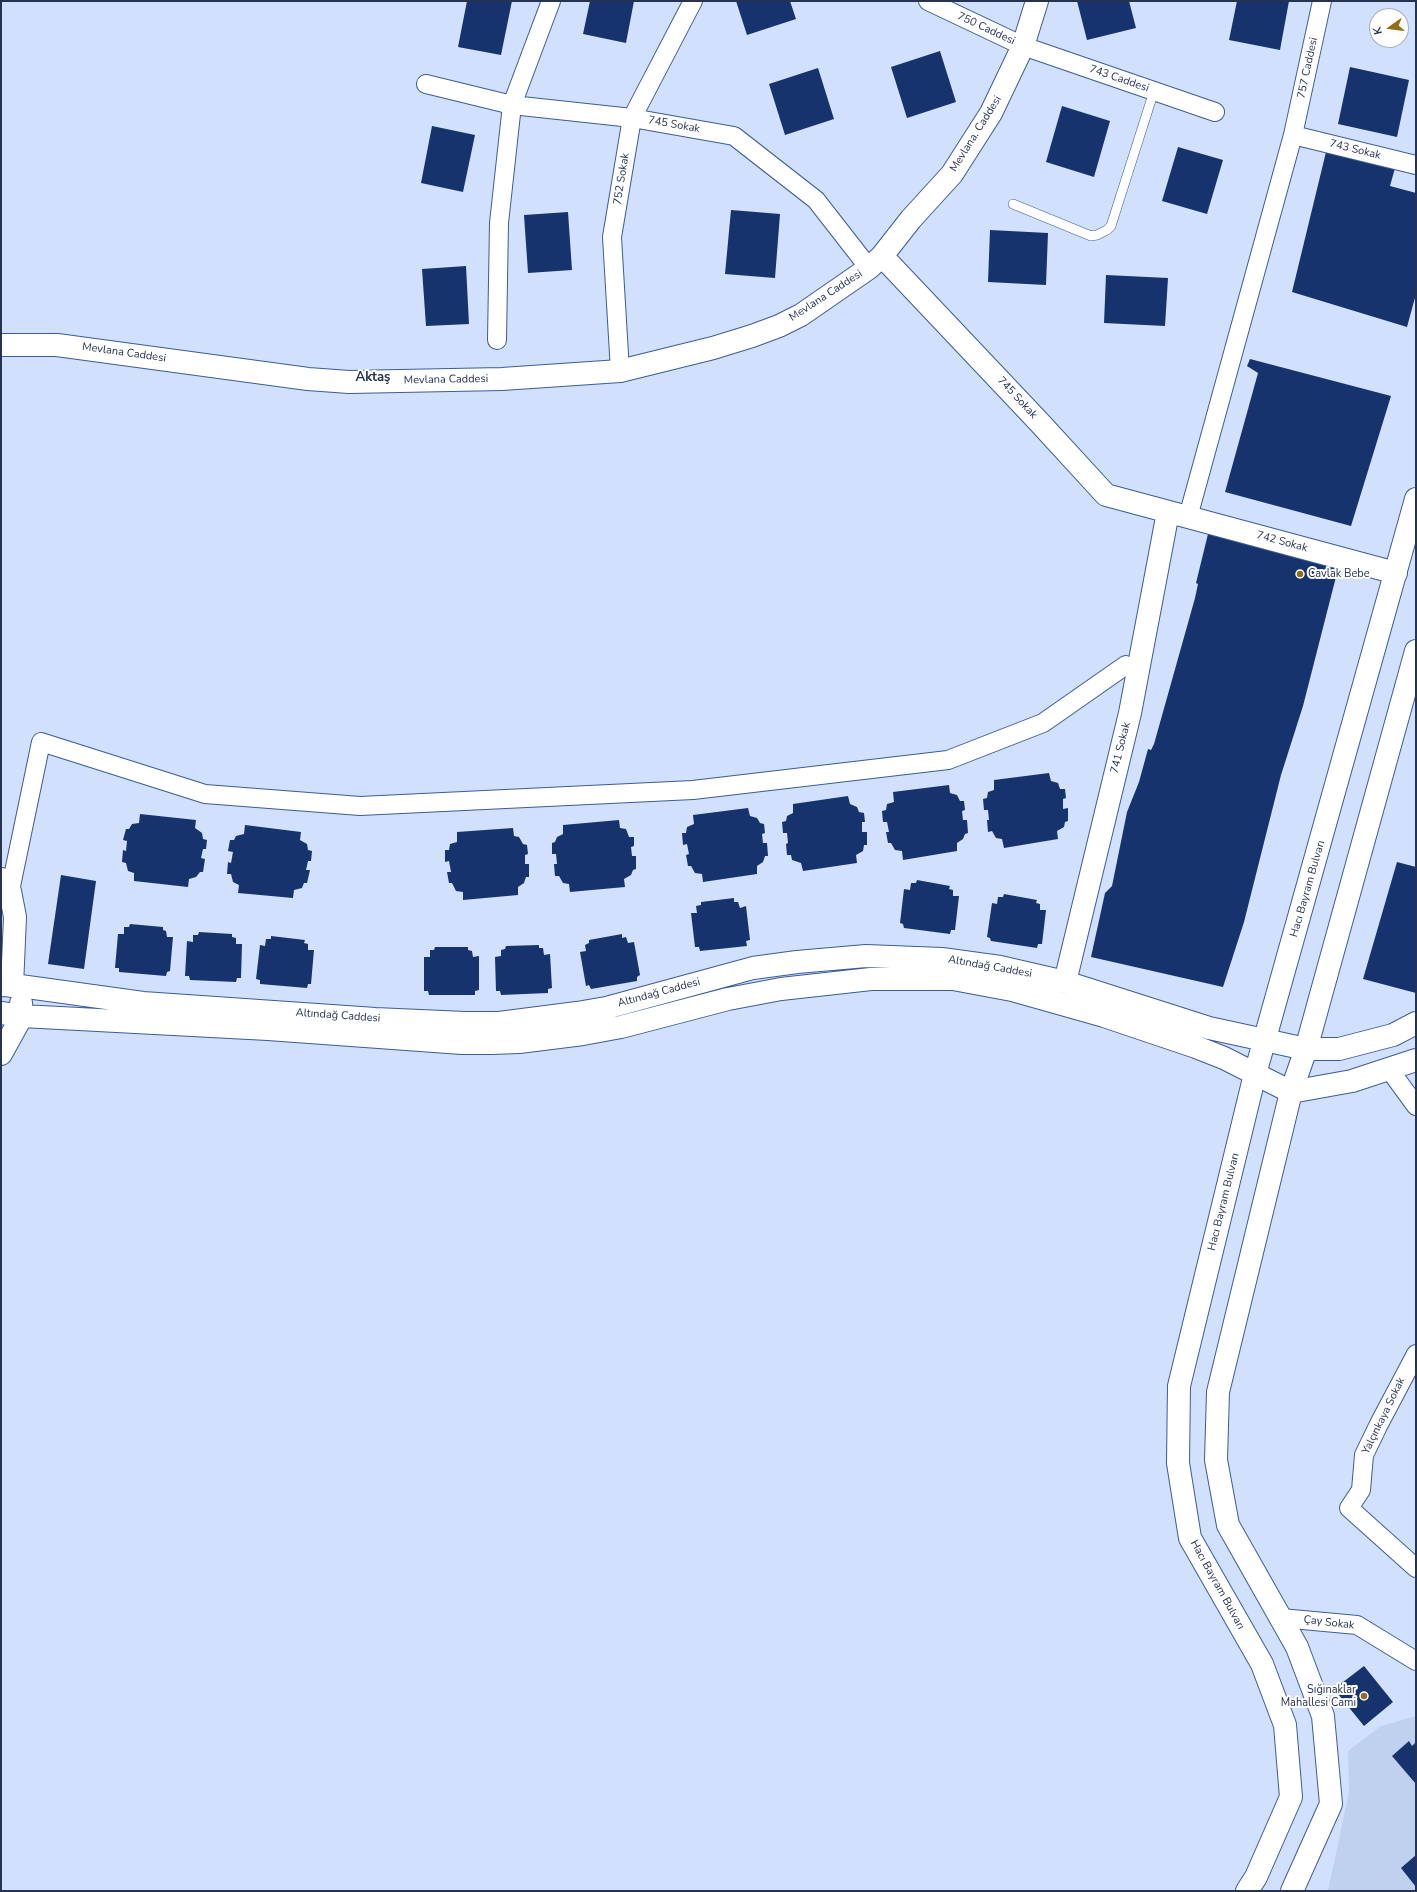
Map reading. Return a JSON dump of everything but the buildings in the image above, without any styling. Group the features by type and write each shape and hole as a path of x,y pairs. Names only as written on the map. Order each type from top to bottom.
{"main road":[{"name":"Mevlana. Caddesi","path":"876,262 911,219 952,174 991,113 1023,46 1037,1"},
{"name":"Mevlana Caddesi","path":"1,345 57,344 337,382 509,378 620,371 713,348 779,326 801,315 876,262"},
{"name":"745 Sokak","path":"876,262 1039,422 1106,495 1178,514"},
{"name":"Hacı Bayram Bulvarı","path":"1247,1891 1256,1877 1291,1798 1285,1725 1262,1664 1190,1538 1178,1463 1179,1386 1255,1074 1266,1040 1416,499"},
{"name":"742 Sokak","path":"1178,514 1396,573"},
{"name":"741 Sokak","path":"1065,982 1178,514"},
{"path":"1292,1891 1331,1804 1323,1716 1297,1647 1228,1525 1216,1460 1218,1392 1291,1092 1306,1050 1416,651"},
{"path":"1,1054 22,1016 11,986 15,917 6,885"},
{"name":"Altındağ Caddesi","path":"11,986 143,1003 375,1019 465,1023 512,1021 584,1012 636,1001 753,968 836,957 880,956 972,962 1065,982 1209,1028 1306,1050 1339,1049 1393,1035 1416,1023"},
{"name":"Altındağ Caddesi","path":"1,1013 22,1016 268,1029 462,1043 505,1042 583,1034 621,1027 728,999 781,989 864,980 953,979 1012,990 1104,1016 1196,1047 1239,1065 1291,1092"},
{"path":"1291,1092 1352,1081 1416,1060"}],"street":[{"path":"497,340 499,223 512,105 551,1"},
{"name":"752 Sokak","path":"620,371 612,237 632,118 693,1"},
{"name":"750 Caddesi","path":"928,1 1023,46"},
{"name":"757 Caddesi","path":"1178,514 1293,135 1322,1"},
{"name":"743 Caddesi","path":"1023,46 1215,112"},
{"name":"745 Sokak","path":"426,84 512,105 632,118 734,136 816,200 876,262"},
{"name":"743 Sokak","path":"1293,135 1416,165"},
{"path":"6,885 41,742 205,794 360,806 693,790 948,760 1043,723 1126,665"},
{"path":"1389,1069 1416,1106"},
{"name":"Yalçınkaya Sokak","path":"1416,1354 1411,1372 1364,1455 1361,1490 1349,1508 1416,1568"},
{"name":"Çay Sokak","path":"1281,1618 1357,1625 1416,1661"}],"lane":[{"path":"1013,204 1091,236 1107,230 1111,226 1154,91"}],"shaded area":[{"path":"1416,1716 1416,1891 1328,1891 1349,1792 1348,1751 1381,1726"}],"place":[{"name":"Cavlak Bebe","path":"1300,574"},
{"name":"Sığınaklar Mahallesi Cami","path":"1364,1696"}],"district":[{"name":"Aktaş","path":"373,378"}]}
